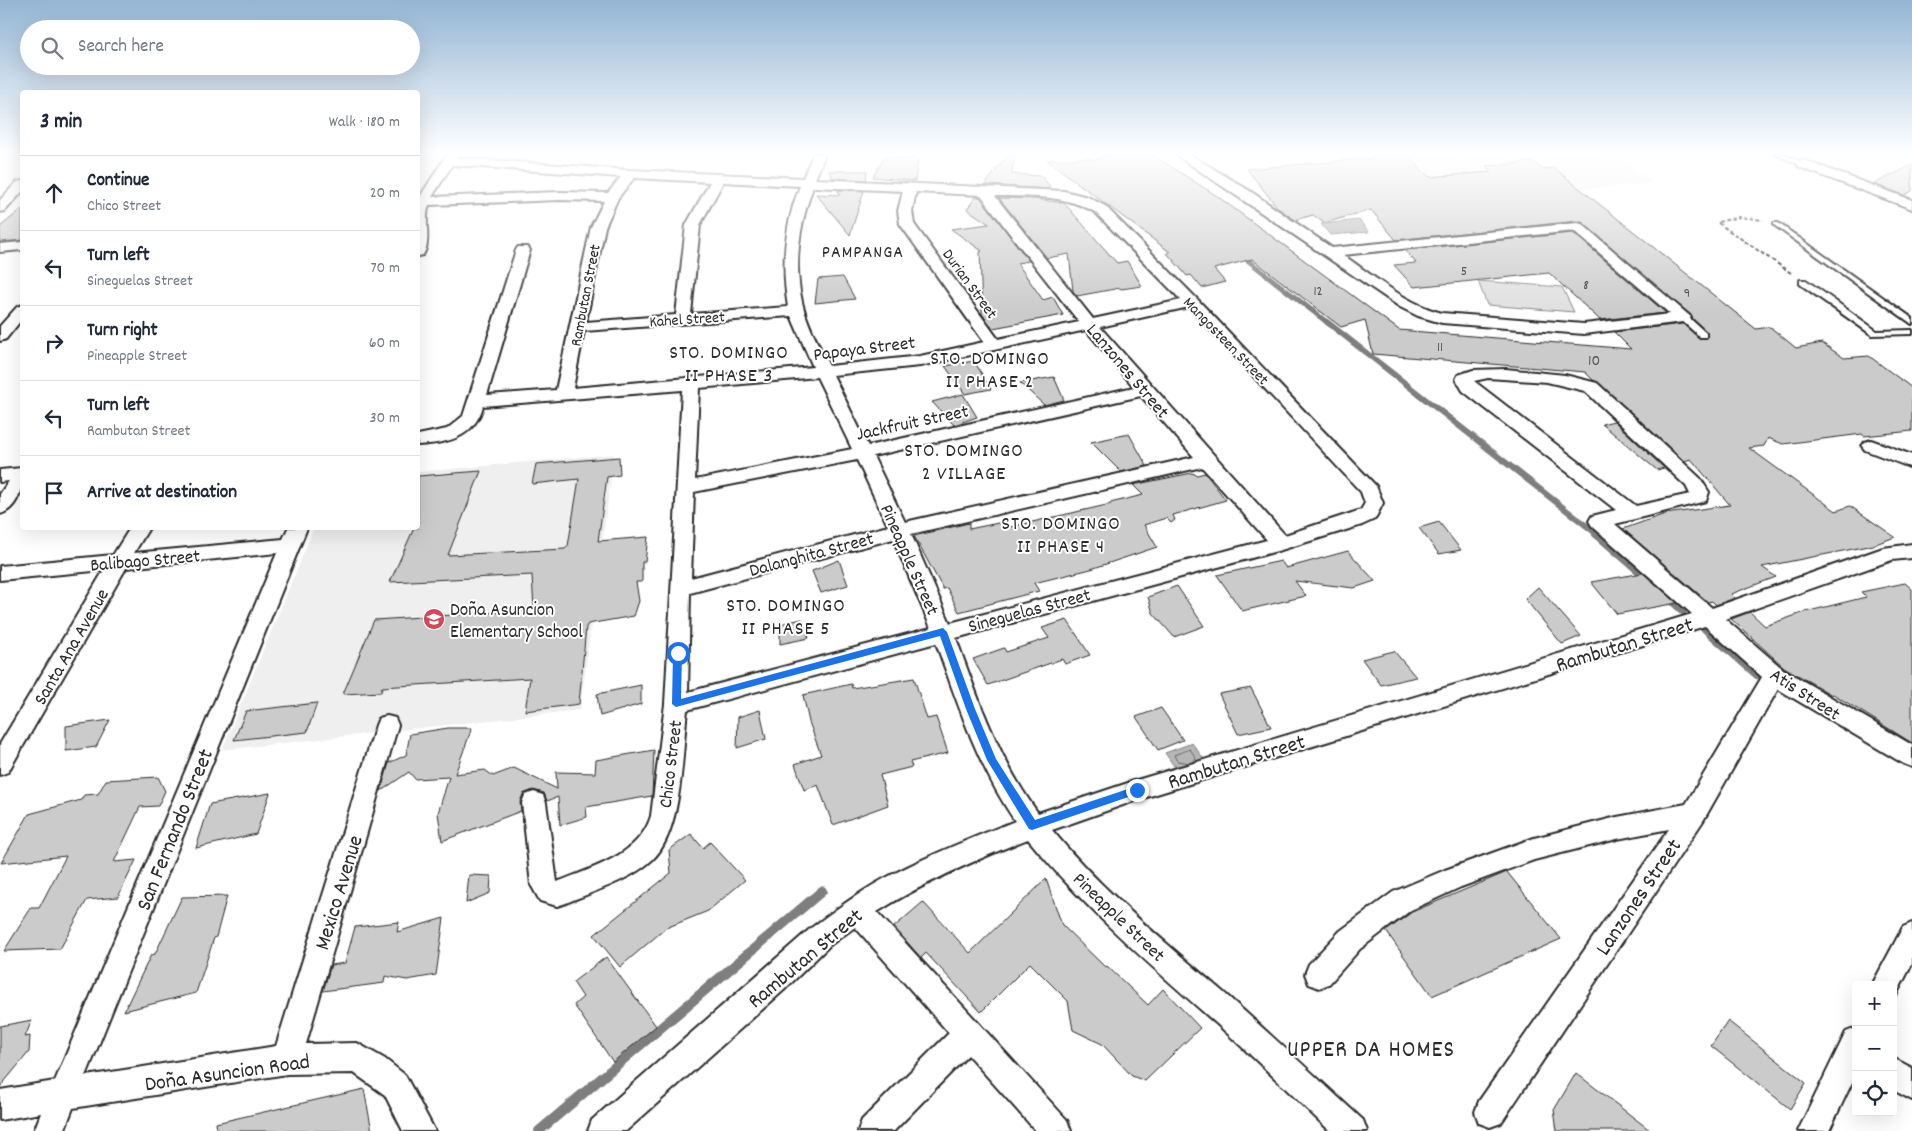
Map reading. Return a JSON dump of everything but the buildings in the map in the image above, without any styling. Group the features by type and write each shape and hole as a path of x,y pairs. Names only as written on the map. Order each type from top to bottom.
{"street":[{"name":"Rambutan Street","path":"563,394 598,227 608,207"},
{"path":"683,319 693,225 703,207"},
{"name":"Pineapple Street","path":"799,207 792,229 792,277 796,311 823,372 900,530 943,632 970,709 992,760 1032,826 1074,873 1352,1131"},
{"name":"Durian Street","path":"906,207 906,224 994,345"},
{"name":"Lanzones Street","path":"996,207 1090,325 1145,390 1281,543"},
{"name":"Mangosteen Street","path":"1096,207 1192,302 1369,490 1374,503"},
{"path":"1264,207 1422,314 1584,328 1683,317"},
{"path":"420,225 422,239 420,246"},
{"path":"1331,252 1576,227 1683,317"},
{"path":"0,248 20,246"},
{"path":"420,440 448,436 462,429 471,418 522,250"},
{"name":"Papaya Street","path":"476,401 691,384 920,361 1192,302"},
{"name":"Kahel Street","path":"578,327 796,311"},
{"path":"0,336 20,312"},
{"path":"1479,373 1570,379 1580,382 1601,394 1693,482 1700,492 1699,497 1695,499 1632,513 1470,387 1464,379 1479,373"},
{"name":"Chico Street","path":"534,803 544,885 549,892 557,894 632,861 650,845 660,828 664,812 676,704 691,384"},
{"name":"Jackfruit Street","path":"686,488 862,453 1145,390"},
{"path":"1871,446 1912,462"},
{"name":"Dalanghita Street","path":"680,588 900,530 1206,460"},
{"path":"0,476 20,475"},
{"path":"0,508 20,478"},
{"name":"Sineguelas Street","path":"676,704 1281,543 1355,520 1368,514 1374,503"},
{"name":"Atis Street","path":"1632,513 1599,521 1775,675 1912,757"},
{"name":"Santa Ana Avenue","path":"0,765 138,530"},
{"name":"Balibago Street","path":"0,573 119,561 293,536"},
{"name":"San Fernando Street","path":"49,1131 293,536"},
{"name":"Rambutan Street","path":"603,1131 820,938 857,910 902,882 949,859 1032,826 1137,790 1708,617 1901,552"},
{"name":"Lanzones Street","path":"1490,1112 1694,813 1775,675"},
{"name":"Mexico Avenue","path":"287,1059 387,725"},
{"path":"1319,974 1350,940 1402,901 1454,878 1544,847 1617,828 1694,813"},
{"path":"857,910 1056,1131"},
{"path":"1888,981 1912,936"},
{"path":"873,1131 969,1033"},
{"path":"1814,1131 1852,1051"},
{"name":"Doña Asuncion Road","path":"0,1105 287,1059 357,1058 375,1069 394,1085 420,1131"},
{"path":"1897,1075 1912,1085"}],"lane":[{"path":"1776,224 1912,322"},
{"path":"1803,282 1875,333 1912,332"},
{"path":"1683,317 1703,335"}],"path":[{"path":"1776,224 1746,217 1718,223 1803,282"}],"shaded area":[{"path":"1478,281 1562,287 1574,312 1487,305"},
{"name":"Doña Asuncion Elementary School","path":"614,454 580,710 222,750 313,530 420,530 420,472"}],"water":[{"path":"1359,220 1369,232 1330,235 1321,224"},
{"path":"1192,743 1206,762 1189,769 1184,766 1174,766 1165,753"}],"waterway":[{"path":"1241,255 1328,323"},
{"path":"1327,322 1598,535"},
{"path":"1596,534 1648,579"},
{"path":"1668,597 1683,611"},
{"path":"1705,629 1757,675"},
{"path":"539,1131 822,891"}],"place":[{"name":"Doña Asuncion Elementary School","path":"434,619"}],"district":[{"name":"PAMPANGA","path":"863,251"},
{"name":"STO. DOMINGO II PHASE 3","path":"729,362"},
{"name":"STO. DOMINGO II PHASE 2","path":"990,368"},
{"name":"STO. DOMINGO 2 VILLAGE","path":"964,460"},
{"name":"STO. DOMINGO II PHASE 4","path":"1061,534"},
{"name":"STO. DOMINGO II PHASE 5","path":"786,616"},
{"name":"UPPER DA HOMES","path":"1371,1048"}],"route":[{"path":"678,653 676,704 943,632 970,709 992,760 1032,826 1137,790"}]}
